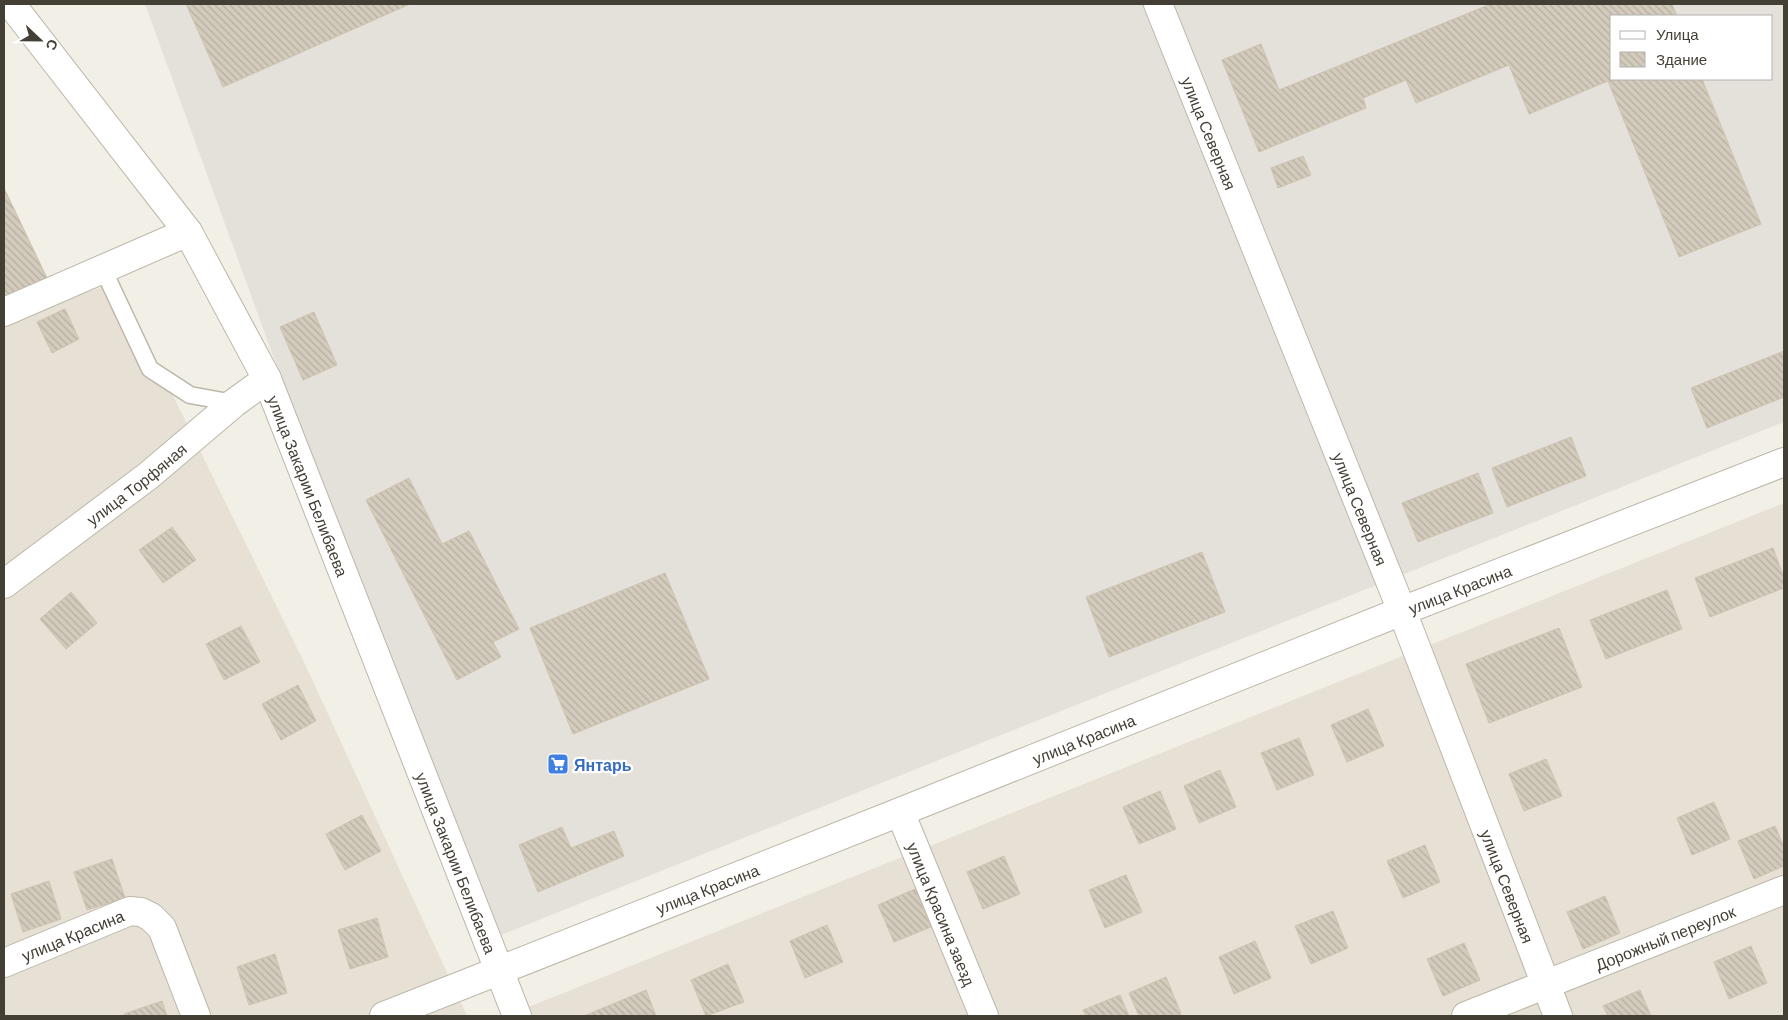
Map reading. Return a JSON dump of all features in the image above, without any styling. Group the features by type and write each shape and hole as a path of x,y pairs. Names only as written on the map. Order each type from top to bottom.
{"street":[{"name":"улица Закарии Белибаева","path":"11,4 188,232 267,379 517,1016"},
{"name":"улица Северная","path":"1158,4 1402,611 1558,1016"},
{"path":"4,312 188,232"},
{"name":"улица Торфяная","path":"4,584 148,476 234,403 267,379"},
{"name":"улица Красина","path":"384,1016 1402,611 1783,467"},
{"name":"улица Красина заезд","path":"900,812 984,1016"},
{"name":"Дорожный переулок","path":"1546,984 1784,890"},
{"name":"улица Красина","path":"4,963 130,911 142,912 151,917 162,928 196,1016"},
{"path":"1466,1016 1546,984"}],"lane":[{"path":"103,270 150,369 190,395 234,403"}],"shaded area":[{"path":"145,4 1784,4 1784,422 486,941"},
{"path":"117,282 304,662 467,1016 4,1016 4,321"},
{"path":"1784,503 1784,1016 506,1016"}],"building":[{"path":"186,4 277,5 410,4 223,87"},
{"path":"1491,4 1672,4 1677,15 1610,15 1610,80 1702,80 1761,224 1679,257 1608,81 1529,114 1509,65 1416,103 1406,80 1363,98 1366,108 1259,152 1222,60 1261,44 1279,90"},
{"path":"1303,156 1311,175 1278,188 1271,168"},
{"path":"4,188 48,280 4,302"},
{"path":"65,309 79,339 52,353 37,322"},
{"path":"314,312 337,365 303,380 280,327"},
{"path":"1784,351 1784,397 1707,428 1691,388"},
{"path":"1571,437 1586,476 1507,507 1492,468"},
{"path":"1478,473 1493,513 1418,542 1402,503"},
{"path":"409,478 442,544 469,531 519,629 493,642 501,657 457,680 366,500"},
{"path":"172,527 196,560 163,583 139,550"},
{"path":"1773,548 1784,578 1784,588 1710,617 1695,578"},
{"path":"1202,552 1225,612 1109,657 1086,597"},
{"path":"665,573 709,679 573,734 530,628"},
{"path":"1667,590 1682,629 1606,659 1590,620"},
{"path":"71,592 97,623 66,649 40,619"},
{"path":"241,626 260,662 224,680 206,644"},
{"path":"1559,628 1582,687 1489,723 1466,664"},
{"path":"298,685 316,721 281,740 262,704"},
{"path":"1368,709 1384,746 1347,762 1331,725"},
{"path":"1299,738 1314,775 1277,790 1261,753"},
{"path":"1546,759 1562,796 1524,811 1509,774"},
{"path":"1220,770 1236,807 1199,823 1184,786"},
{"path":"1160,791 1176,829 1139,844 1123,807"},
{"path":"1714,802 1730,839 1692,855 1677,818"},
{"path":"362,815 381,851 345,870 326,834"},
{"path":"1775,826 1784,847 1784,866 1754,879 1738,841"},
{"path":"562,827 571,848 614,831 624,856 538,892 519,845"},
{"path":"1425,845 1440,882 1403,898 1387,861"},
{"path":"1004,856 1020,894 983,909 967,872"},
{"path":"112,859 125,898 87,910 74,872"},
{"path":"1126,875 1142,912 1105,928 1089,890"},
{"path":"49,881 61,919 23,932 11,894"},
{"path":"915,889 931,927 894,942 878,905"},
{"path":"1605,896 1620,933 1583,949 1567,912"},
{"path":"1333,911 1348,948 1311,964 1295,926"},
{"path":"377,918 388,957 350,969 338,930"},
{"path":"827,925 843,962 805,978 790,941"},
{"path":"1255,941 1271,978 1234,994 1219,957"},
{"path":"1464,943 1480,980 1443,996 1427,959"},
{"path":"1751,946 1767,983 1729,999 1714,962"},
{"path":"275,954 287,993 249,1005 237,967"},
{"path":"728,964 744,1002 706,1016 691,980"},
{"path":"1166,977 1181,1014 1177,1016 1139,1016 1129,993"},
{"path":"646,990 656,1016 584,1016"},
{"path":"1640,990 1651,1016 1608,1016 1603,1006"},
{"path":"1120,995 1129,1016 1086,1016 1083,1010"},
{"path":"162,1001 167,1016 125,1016 124,1014"}],"place":[{"name":"Янтарь","path":"558,764"}]}
